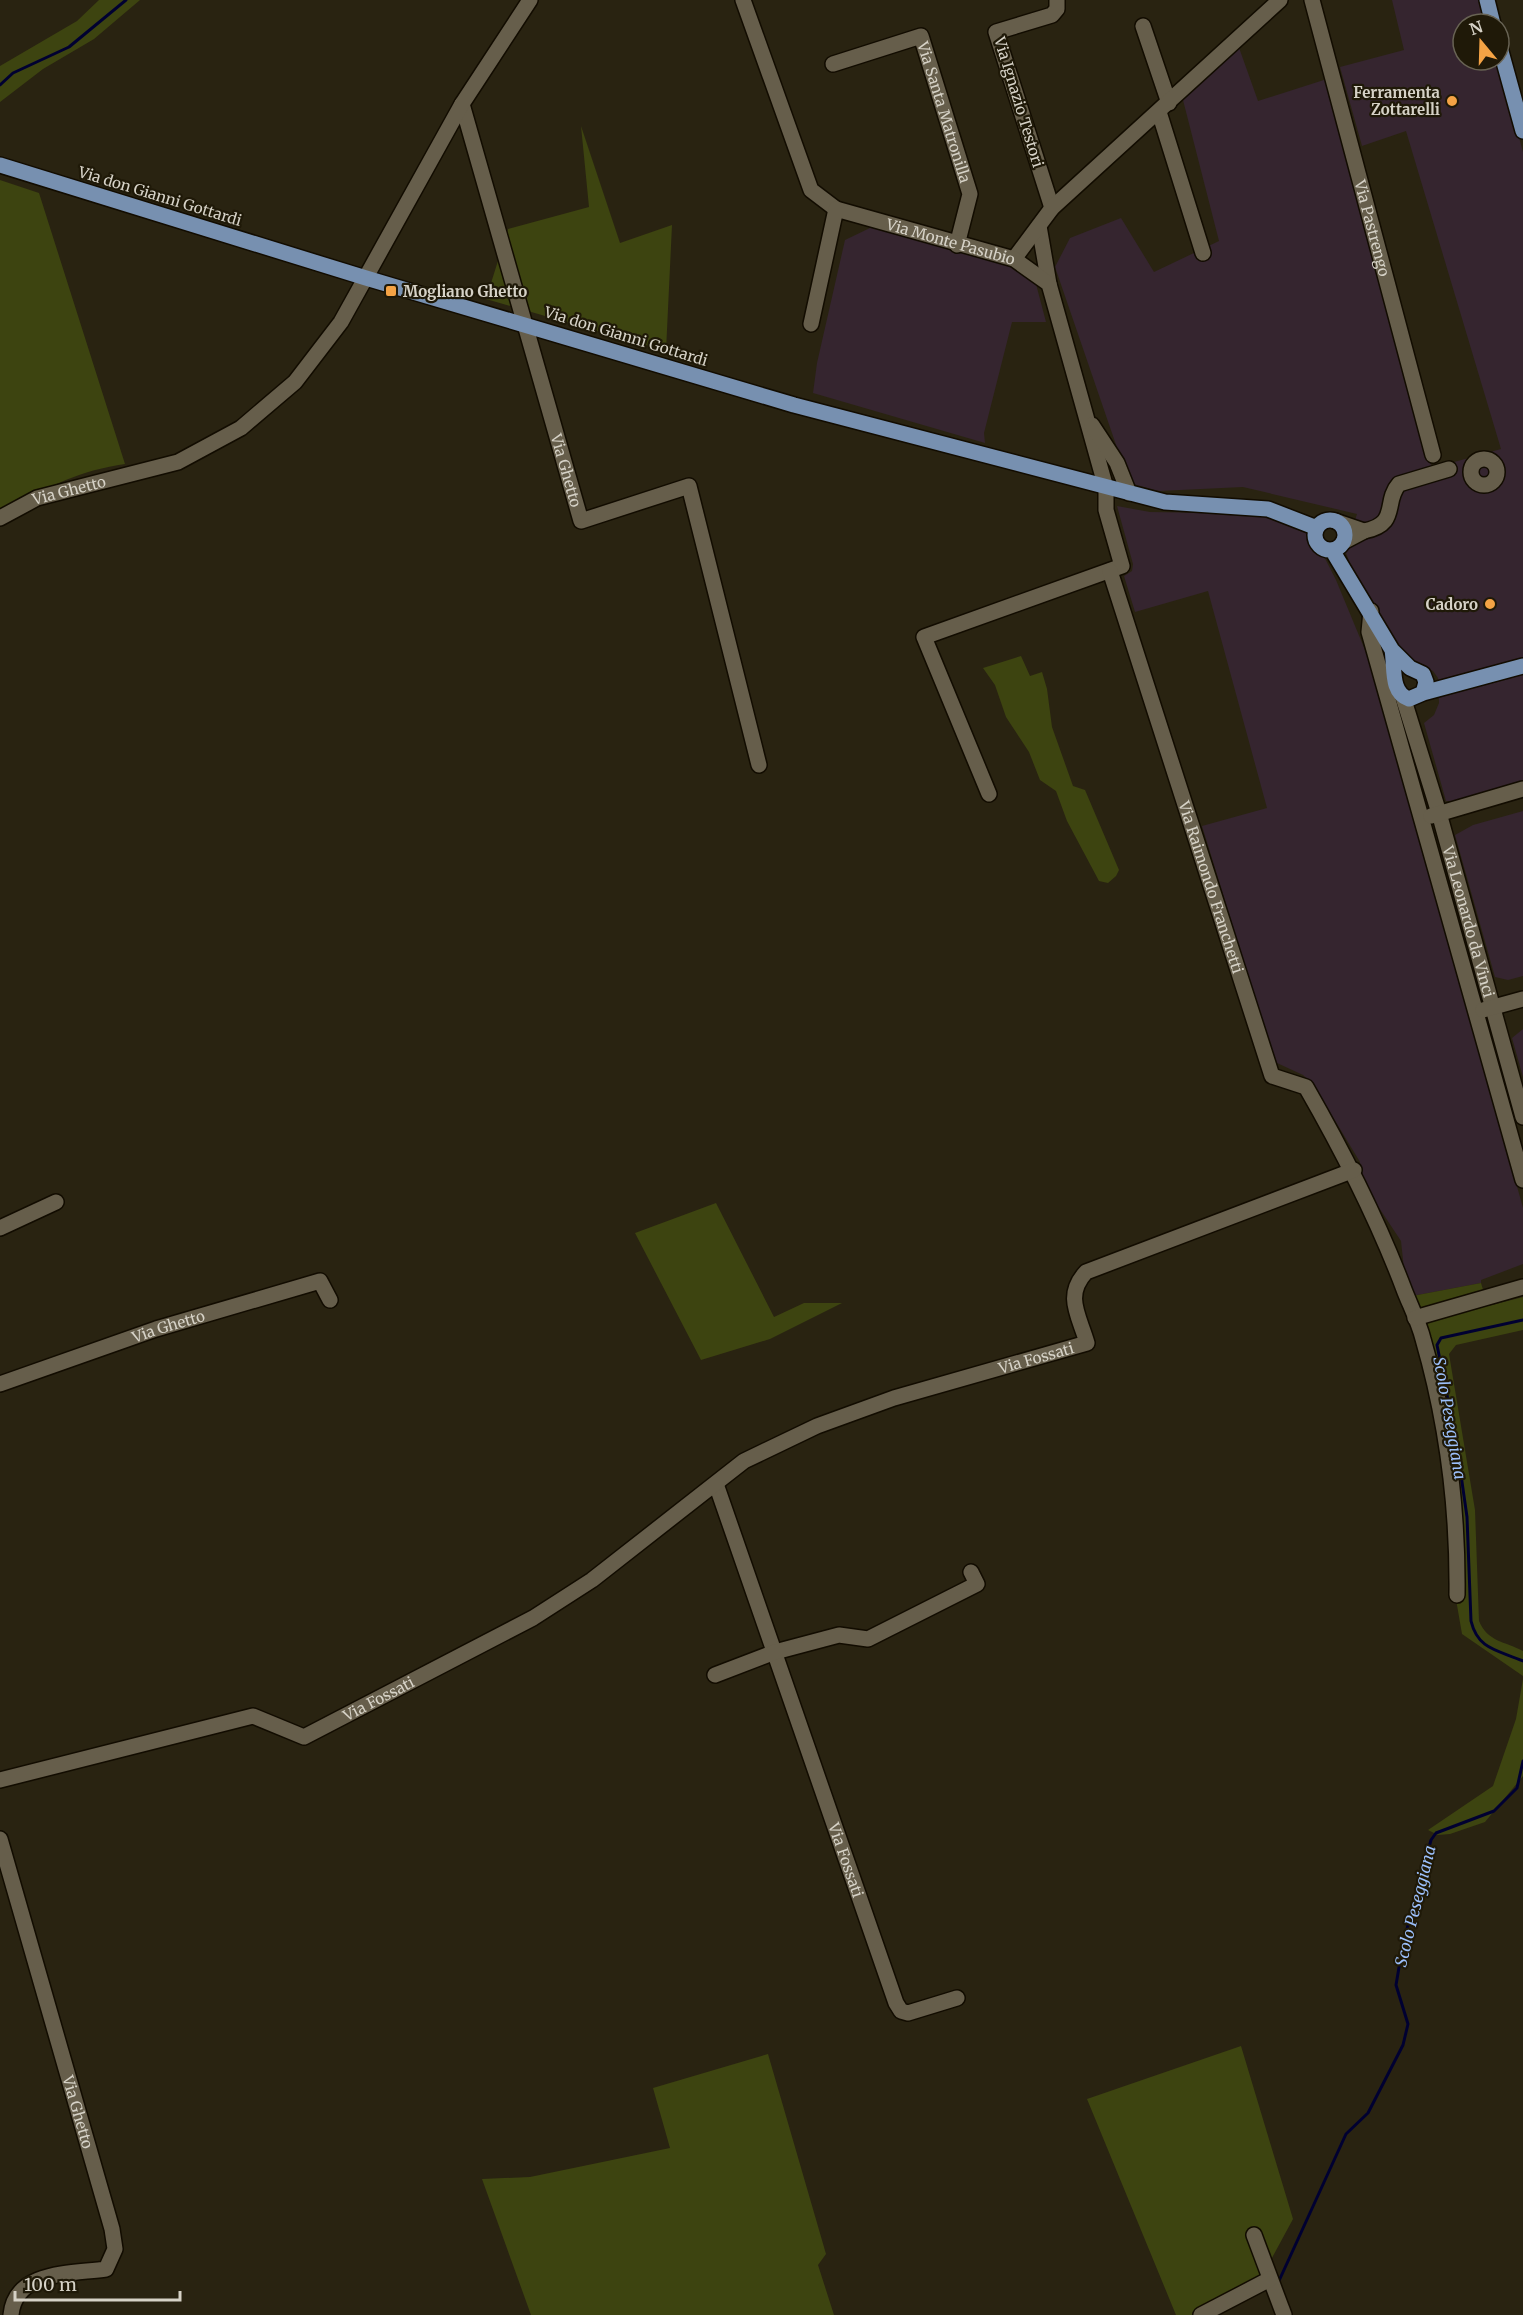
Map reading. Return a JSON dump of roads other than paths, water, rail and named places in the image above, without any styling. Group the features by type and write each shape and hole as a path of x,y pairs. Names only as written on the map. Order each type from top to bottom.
{"main road":[{"path":"1507,72 1523,131"},
{"name":"Via don Gianni Gottardi","path":"0,165 366,278 794,405 1165,502 1268,509 1317,528"},
{"path":"1337,546 1323,548 1316,542 1317,528 1323,521 1335,521 1343,529 1337,546 1392,650 1410,668 1419,671 1418,691"},
{"path":"1392,650 1395,687 1418,691 1523,666"},
{"path":"1396,678 1410,668"}],"street":[{"name":"Via Ghetto","path":"0,518 37,498 178,462 241,428 295,382 341,322 462,104 530,0"},
{"path":"743,0 768,76 811,190 836,209 811,324"},
{"name":"Via Ignazio Testori","path":"1052,208 996,32 1052,15 1057,9 1057,0"},
{"name":"Via Monte Pasubio","path":"1014,259 1052,208 1280,0"},
{"name":"Via Pastrengo","path":"1312,0 1433,455"},
{"path":"1143,26 1203,253"},
{"name":"Via Santa Matronilla","path":"833,64 921,36 970,194 957,245"},
{"name":"Via Ghetto","path":"462,104 580,520 689,486 759,765"},
{"name":"Via Monte Pasubio","path":"836,209 957,245 1014,259 1049,284"},
{"path":"989,794 924,637 1122,566 1106,510 1106,488 1084,416 1049,284 1039,226"},
{"path":"1084,416 1117,463 1129,493"},
{"path":"1337,546 1385,521 1391,508 1395,488 1399,484 1476,462 1489,460 1496,469 1493,481 1485,484 1449,470"},
{"path":"1476,462 1471,471 1477,482"},
{"path":"1335,521 1364,531"},
{"name":"Via Raimondo Franchetti","path":"1110,571 1272,1076 1306,1088 1354,1170"},
{"path":"1371,611 1369,632 1523,1180"},
{"name":"Via Leonardo da Vinci","path":"1418,691 1414,728 1523,1117"},
{"path":"1421,818 1523,789"},
{"path":"1475,1012 1523,999"},
{"path":"1354,1170 1423,1337 1446,1443 1458,1540 1457,1595"},
{"name":"Via Fossati","path":"0,1780 253,1716 304,1737 533,1618 592,1580 744,1461 817,1426 894,1398 1087,1343 1073,1296 1075,1284 1086,1272 1354,1170"},
{"path":"0,1228 56,1202"},
{"name":"Via Ghetto","path":"0,1384 156,1329 320,1281 330,1300"},
{"path":"1415,1318 1523,1287"},
{"name":"Via Fossati","path":"716,1484 896,2003 901,2011 908,2013 957,1998"},
{"path":"715,1675 775,1652 839,1635 868,1639 977,1584 971,1572"},
{"name":"Via Ghetto","path":"0,1839 112,2229 115,2249 106,2269 33,2280 18,2292 11,2315"},
{"path":"1254,2235 1284,2315"},
{"path":"1201,2315 1272,2284"}],"waterway":[{"path":"0,85 13,73 69,47 126,0"},
{"name":"Scolo Peseggiana","path":"1523,1320 1441,1338 1437,1345 1456,1440 1467,1517 1471,1621 1474,1631 1484,1644 1523,1661"},
{"name":"Scolo Peseggiana","path":"1278,2283 1346,2134 1368,2113 1403,2045 1408,2024 1396,1985 1403,1944 1431,1840 1436,1833 1494,1811 1517,1788 1523,1761"}],"place":[{"name":"Ferramenta Zottarelli","path":"1452,101"},
{"name":"Mogliano Ghetto","path":"391,291"},
{"name":"Cadoro","path":"1490,604"}]}
